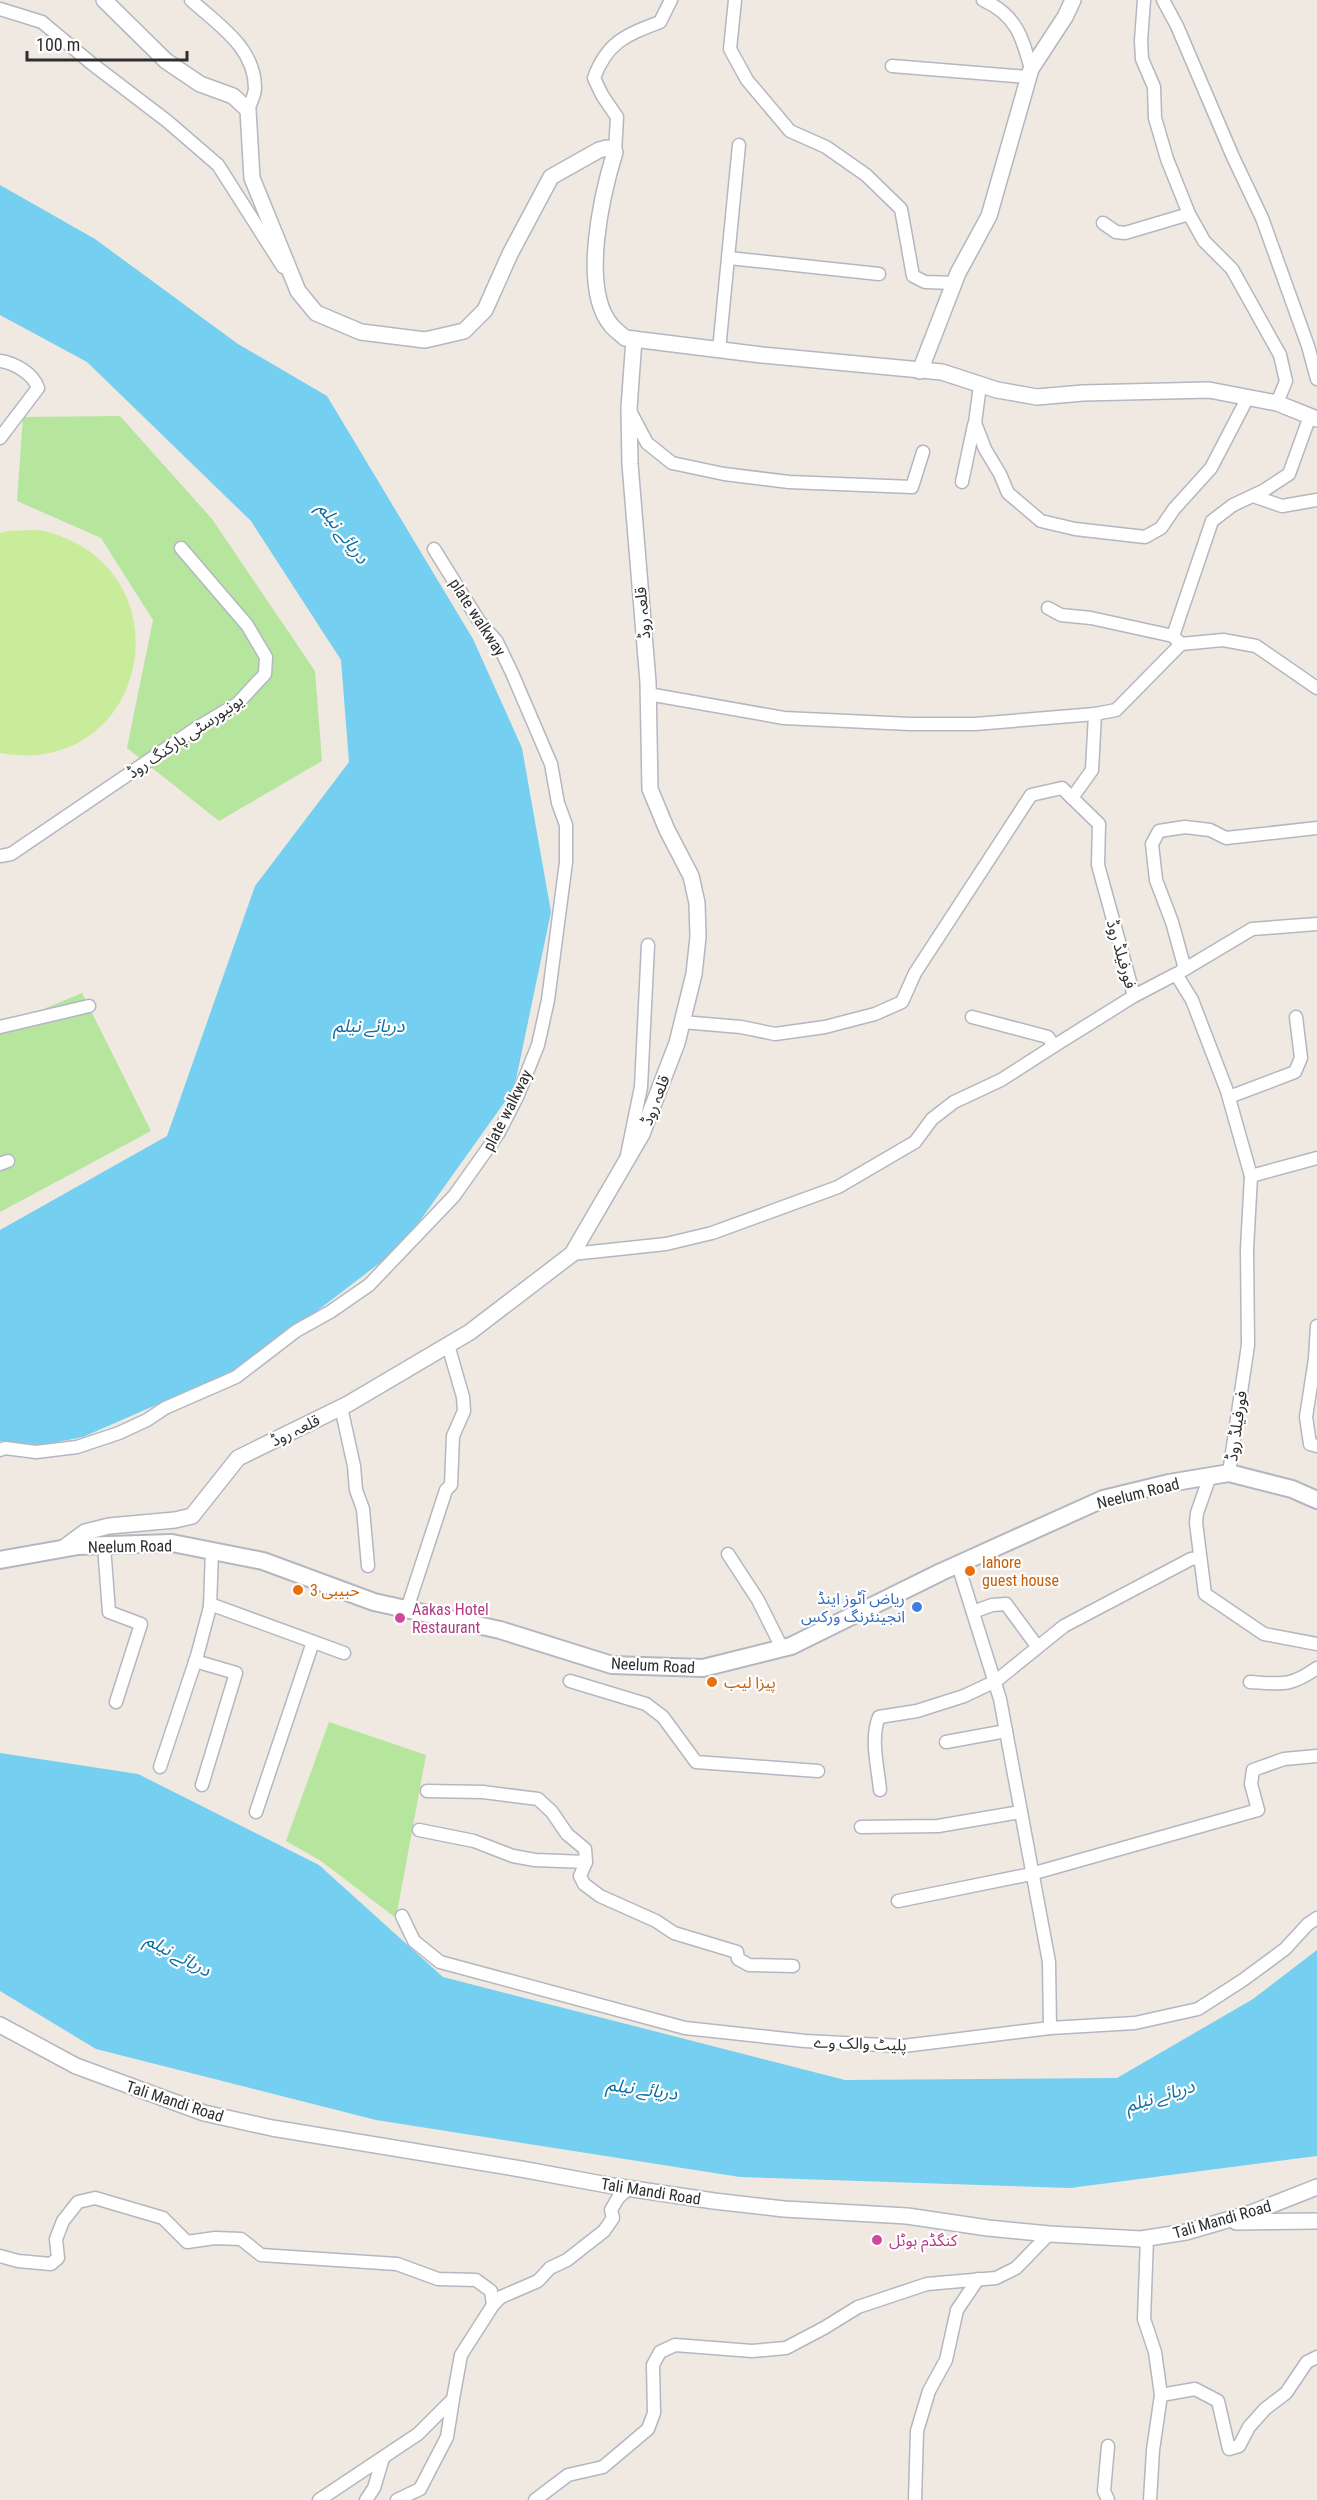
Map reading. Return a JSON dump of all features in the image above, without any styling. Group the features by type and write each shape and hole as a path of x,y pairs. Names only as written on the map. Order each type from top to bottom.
{"main road":[{"name":"Neelum Road","path":"0,1560 62,1549 172,1543 263,1561 374,1602 500,1630 612,1665 703,1668 791,1646 958,1565 1103,1499 1229,1473 1292,1490 1317,1500"}],"street":[{"path":"104,0 165,61 200,84 232,96 248,110"},
{"path":"191,0 220,22 248,58 255,89 248,110 252,178 298,291"},
{"path":"648,694 784,718 899,724 975,724 1095,714 1116,710 1177,640 1212,521 1233,505 1253,496 1289,474 1314,418 1276,402 1209,390 1038,397 997,390 942,372 719,350 625,338 610,325 597,296 596,238 615,152 617,117 594,78 601,59 624,36 660,22 671,0"},
{"path":"735,0 730,49 747,80 790,131 826,147 866,176 901,209 913,276 925,282 954,283"},
{"path":"983,0 998,7 1022,35 1029,73"},
{"path":"920,370 954,283 989,216 1029,73 1065,17 1073,0"},
{"path":"1144,0 1142,60 1154,87 1155,118 1167,159 1189,214 1204,242 1232,269 1280,355 1287,381 1276,402"},
{"path":"1162,0 1177,26 1233,157 1262,218 1308,346 1317,378"},
{"path":"0,9 42,22 167,121 218,165 298,291 316,313 361,332 425,340 464,331 486,310 510,254 551,177 599,150 607,148 615,152"},
{"path":"892,66 1029,73"},
{"path":"719,350 739,145"},
{"path":"1103,222 1116,232 1125,233 1189,214"},
{"path":"729,258 879,274"},
{"name":"قلعہ روڈ","path":"62,1549 85,1532 109,1526 192,1516 238,1458 341,1407 470,1332 572,1254 642,1134 677,1044 694,974 698,937 697,903 691,876 650,789 648,694 630,464 629,408 634,339"},
{"path":"0,360 13,362 36,381 38,388 0,438"},
{"path":"962,482 975,423 980,385"},
{"path":"975,423 985,449 1008,493 1041,521 1075,529 1145,537 1161,528 1174,509 1211,468 1248,397"},
{"path":"629,408 647,443 672,463 724,474 789,482 912,487 923,452"},
{"path":"1253,496 1282,506 1317,500"},
{"name":"یونیورسٹی پارکنگ روڈ","path":"0,856 11,854 177,741 237,704 265,674 266,657 246,625 181,548"},
{"name":"plate walkway","path":"0,1450 5,1448 36,1452 77,1447 119,1433 147,1420 165,1408 236,1377 296,1331 330,1312 369,1285 454,1196 498,1134 518,1095 538,1045 548,1000 566,862 566,825 558,803 551,764 512,673 496,642 479,621 434,549"},
{"path":"1048,608 1061,615 1091,618 1177,640 1223,640 1257,646 1317,688"},
{"path":"1072,798 1092,770 1095,714"},
{"name":"فورفیلڈ روڈ","path":"682,1022 741,1027 775,1034 825,1027 875,1014 902,1002 915,973 1030,795 1062,788 1099,824 1098,865 1134,996 1181,971 1228,1097 1251,1176 1247,1249 1248,1345 1229,1473"},
{"path":"1317,828 1226,838 1210,830 1185,827 1159,831 1152,844 1156,880 1172,922 1181,971 1252,929 1317,924"},
{"path":"626,1162 641,1088 648,945"},
{"path":"572,1254 666,1244 712,1233 838,1187 915,1142 932,1119 954,1102 1001,1080 1134,996"},
{"path":"0,1027 89,1006"},
{"path":"972,1017 1048,1037 1054,1046"},
{"path":"1228,1097 1295,1072 1301,1058 1296,1017"},
{"path":"1251,1176 1317,1158"},
{"path":"1317,1326 1315,1359 1306,1417 1310,1444 1317,1446"},
{"path":"407,1609 446,1490 451,1485 453,1436 464,1411 463,1397 448,1345"},
{"path":"341,1407 354,1467 356,1490 363,1509 368,1566"},
{"path":"1210,1476 1197,1513 1203,1588 1208,1598 1264,1634 1317,1644"},
{"path":"104,1546 109,1612 141,1624 116,1702"},
{"path":"160,1767 195,1661 210,1604 212,1551"},
{"path":"728,1554 758,1600 782,1648"},
{"path":"880,1790 875,1738 879,1717 917,1711 964,1696 996,1681 1064,1626 1191,1559 1200,1558"},
{"path":"958,1565 996,1681 1006,1731 1049,1962 1050,2028"},
{"path":"210,1604 344,1653"},
{"path":"973,1612 992,1605 1006,1604 1038,1646"},
{"path":"256,1812 313,1642"},
{"path":"195,1661 236,1673 202,1785"},
{"path":"1250,1682 1286,1684 1298,1681 1317,1668"},
{"path":"570,1682 646,1704 663,1717 696,1762 818,1771"},
{"path":"946,1742 1006,1731"},
{"path":"898,1901 1031,1874 1258,1810 1251,1784 1253,1770 1284,1759 1317,1756"},
{"path":"427,1791 483,1792 538,1800 552,1812 567,1834 585,1849 586,1862 580,1875 584,1884 600,1896 656,1921 674,1933 737,1952 738,1959 749,1965 793,1966"},
{"path":"861,1827 938,1826 1020,1812"},
{"path":"419,1830 474,1841 513,1856 535,1860 586,1862"},
{"name":"پلیٹ والک وے","path":"402,1916 414,1941 441,1962 685,2028 805,2041 903,2046 1050,2028 1135,2023 1198,2008 1244,1980 1285,1949 1308,1924 1317,1918"},
{"name":"Tali Mandi Road","path":"0,2025 76,2066 204,2113 272,2128 629,2188 784,2209 907,2216 1049,2234 1147,2238 1186,2232 1251,2213 1317,2187"},
{"path":"397,2500 420,2489 447,2437 462,2355 493,2305 501,2297 538,2281 550,2268 567,2260 604,2231 613,2218 611,2210 618,2198 629,2188"},
{"path":"0,2256 18,2261 51,2264 58,2258 56,2239 63,2221 78,2202 95,2198 163,2218 188,2242 215,2238 241,2239 261,2255 397,2264 438,2279 476,2280 491,2291 493,2305"},
{"path":"1217,2222 1317,2221"},
{"path":"535,2500 568,2475 603,2467 648,2429 654,2413 653,2365 660,2352 675,2345 752,2351 786,2348 858,2307 927,2284 996,2278 1016,2268 1049,2234"},
{"path":"1147,2238 1144,2319 1155,2352 1161,2395 1153,2450 1150,2500"},
{"path":"915,2500 917,2431 929,2391 946,2360 957,2310 978,2279"},
{"path":"1161,2395 1195,2389 1218,2401 1229,2449 1239,2446 1249,2427 1265,2409 1286,2393 1307,2362 1317,2357"},
{"path":"319,2500 418,2434 453,2399"},
{"path":"1108,2446 1104,2491 1108,2500"},
{"path":"366,2500 374,2488 382,2458"}],"green space":[{"path":"120,416 212,519 315,671 322,761 219,821 127,748 153,620 101,538 17,501 23,417"},
{"path":"7,531 48,532 93,554 122,587 135,627 133,668 118,705 90,735 50,753 0,753 0,533"},
{"path":"82,993 151,1131 0,1212 0,1027"},
{"path":"329,1722 426,1755 396,1918 321,1861 286,1841"}],"water":[{"name":"دریائے نیلم","path":"0,185 95,239 238,344 327,396 473,639 522,748 551,912 514,1089 402,1246 245,1366 83,1437 42,1445 0,1441 0,1230 167,1136 255,886 349,762 341,660 251,521 87,362 0,315"},
{"name":"دریائے نیلم","path":"0,1753 138,1774 319,1865 443,1977 845,2080 1117,2078 1253,1999 1317,1950 1317,2156 1070,2188 740,2177 376,2120 96,2049 0,1991"}],"place":[{"name":"lahore guest house","path":"970,1571"},
{"name":"حبیبی 3","path":"298,1590"},
{"name":"ریاض آٹوز اینڈ انجینئرنگ ورکس","path":"917,1607"},
{"name":"Aakas Hotel Restaurant","path":"400,1618"},
{"name":"پیزا لیب","path":"712,1682"},
{"name":"کنگڈم ہوٹل","path":"877,2240"}]}
